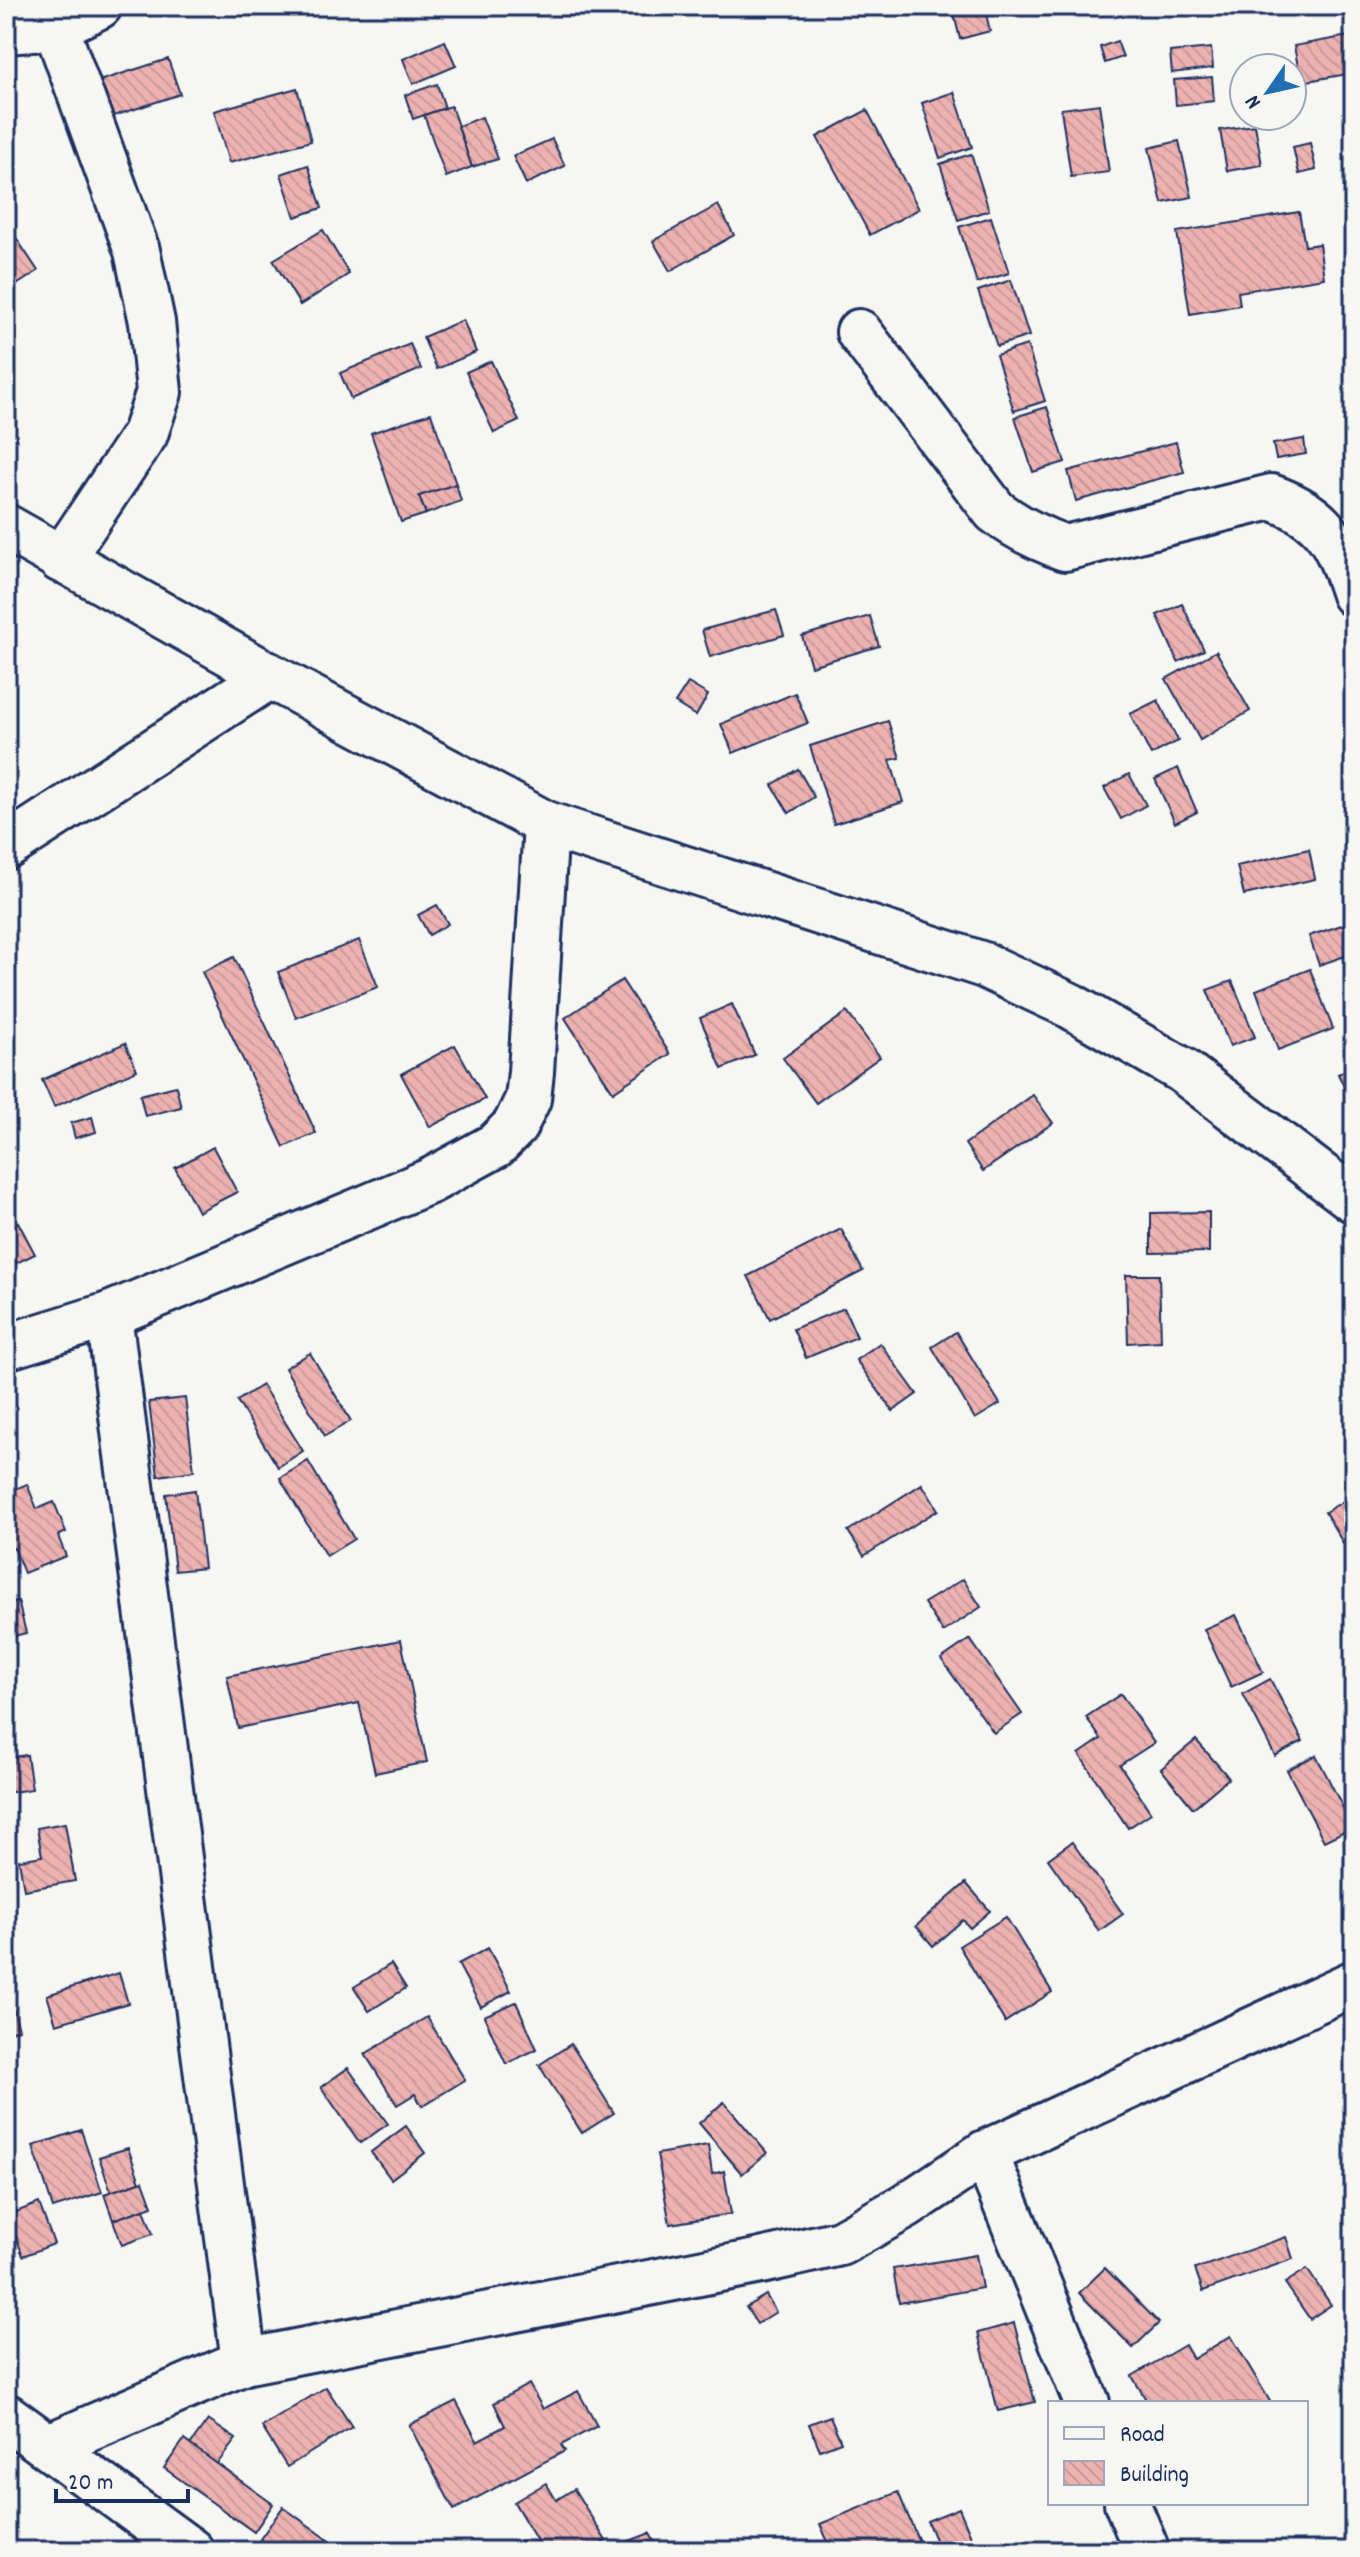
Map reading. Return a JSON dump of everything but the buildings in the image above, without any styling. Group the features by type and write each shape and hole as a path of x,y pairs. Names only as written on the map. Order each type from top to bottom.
{"street":[{"path":"6,31 99,6"},
{"path":"50,17 137,251 152,322 159,392 145,434 61,560"},
{"path":"859,332 995,511 1037,539 1065,548 1271,497 1292,504 1327,533 1340,551 1354,594"},
{"path":"6,527 270,676 546,824 984,965 1071,1006 1182,1070 1354,1200"},
{"path":"6,847 270,676"},
{"path":"6,1347 109,1315 430,1181 496,1145 515,1126 528,1099 546,824"},
{"path":"109,1315 244,2362"},
{"path":"49,2446 244,2362 840,2243 906,2206 985,2153 1354,1983"},
{"path":"985,2153 1086,2401"},
{"path":"6,2416 191,2551"},
{"path":"1128,2505 1147,2551"}]}
